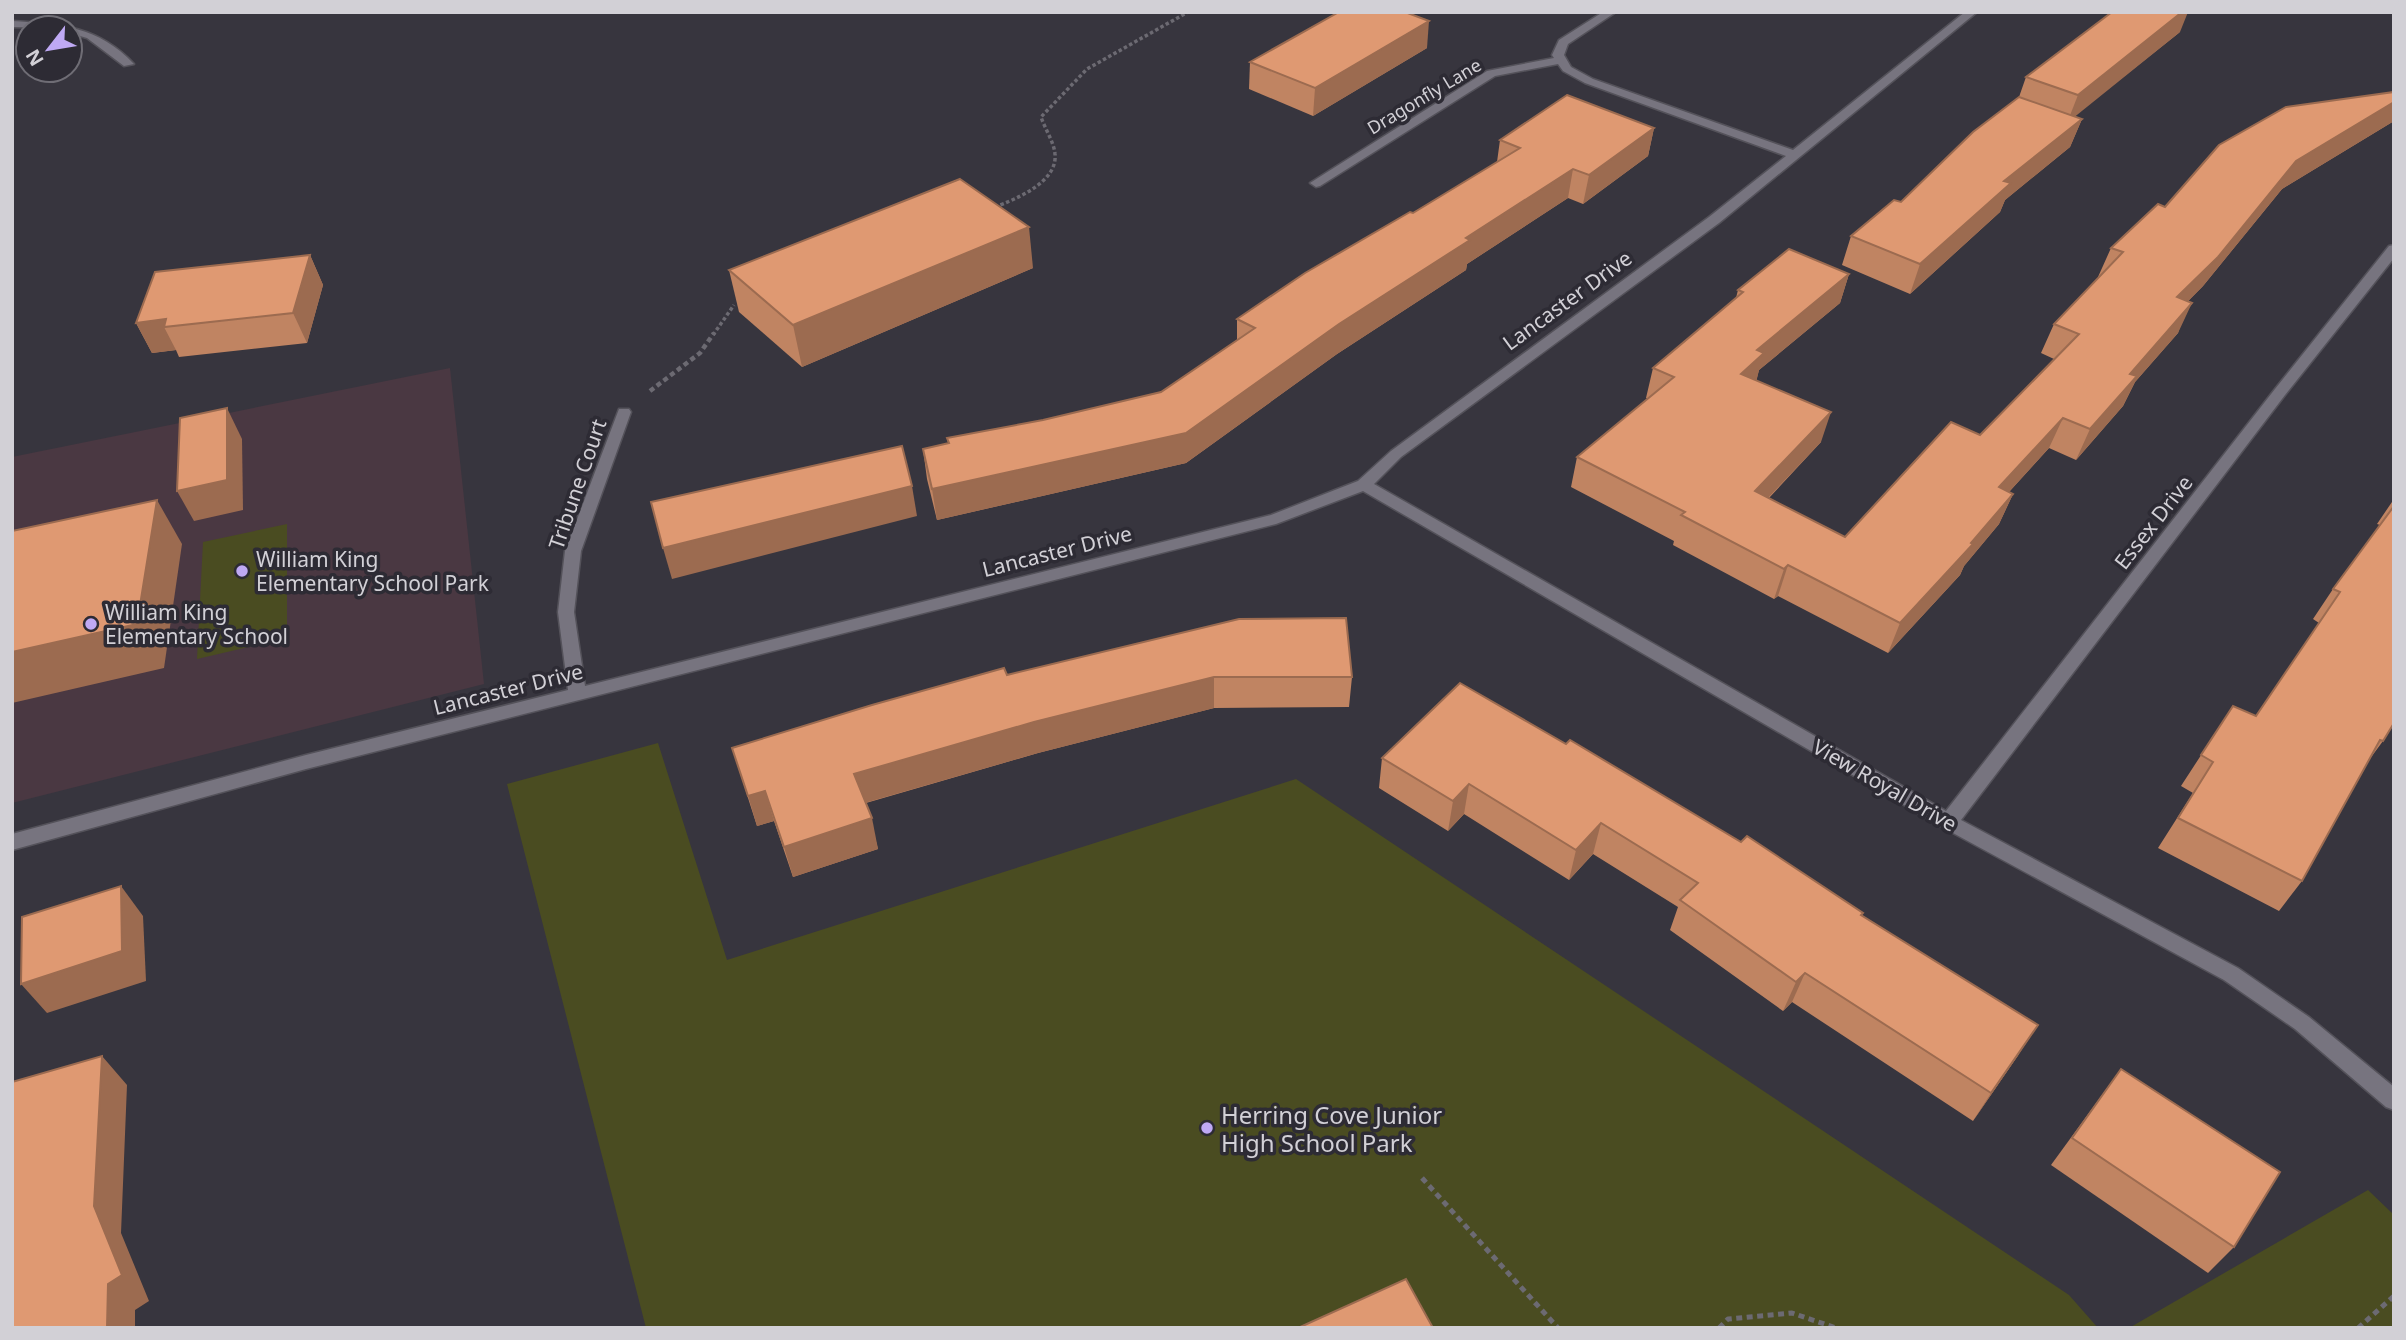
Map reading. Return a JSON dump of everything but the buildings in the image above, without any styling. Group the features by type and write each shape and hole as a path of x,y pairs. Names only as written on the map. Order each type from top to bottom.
{"street":[{"path":"1612,12 1563,42 1558,51 1559,60 1567,69 1581,78 1794,155"},
{"name":"Lancaster Drive","path":"12,842 306,762 1276,519 1364,485 1396,454 1714,220 1972,12"},
{"path":"84,34 91,36 128,64"},
{"name":"Dragonfly Lane","path":"1316,183 1491,73 1559,60"},
{"name":"Essex Drive","path":"1949,822 2271,403 2394,249"},
{"name":"Tribune Court","path":"578,695 566,612 573,551 624,412"},
{"name":"View Royal Drive","path":"1364,485 1949,822 2231,974 2302,1023 2394,1101"}],"path":[{"path":"990,209 1016,201 1043,180 1052,168 1055,155 1041,117 1087,69 1188,12"},
{"path":"624,412 700,353 734,305"},
{"path":"1422,1178 1558,1328"},
{"path":"2358,1328 2394,1296"},
{"path":"1720,1328 1728,1320 1792,1313 1836,1328"}],"shaded area":[{"name":"William King Elementary School Park","path":"450,368 484,684 12,803 12,457"}],"green space":[{"path":"287,524 287,638 197,659 203,542"},
{"name":"Herring Cove Junior High School Park","path":"658,743 727,960 1296,779 2069,1295 2098,1328 646,1328 507,784"},
{"path":"2368,1190 2394,1215 2394,1328 2129,1328"}],"place":[{"name":"William King Elementary School Park","path":"242,571"},
{"name":"William King Elementary School","path":"91,624"},
{"name":"Herring Cove Junior High School Park","path":"1207,1128"}]}
